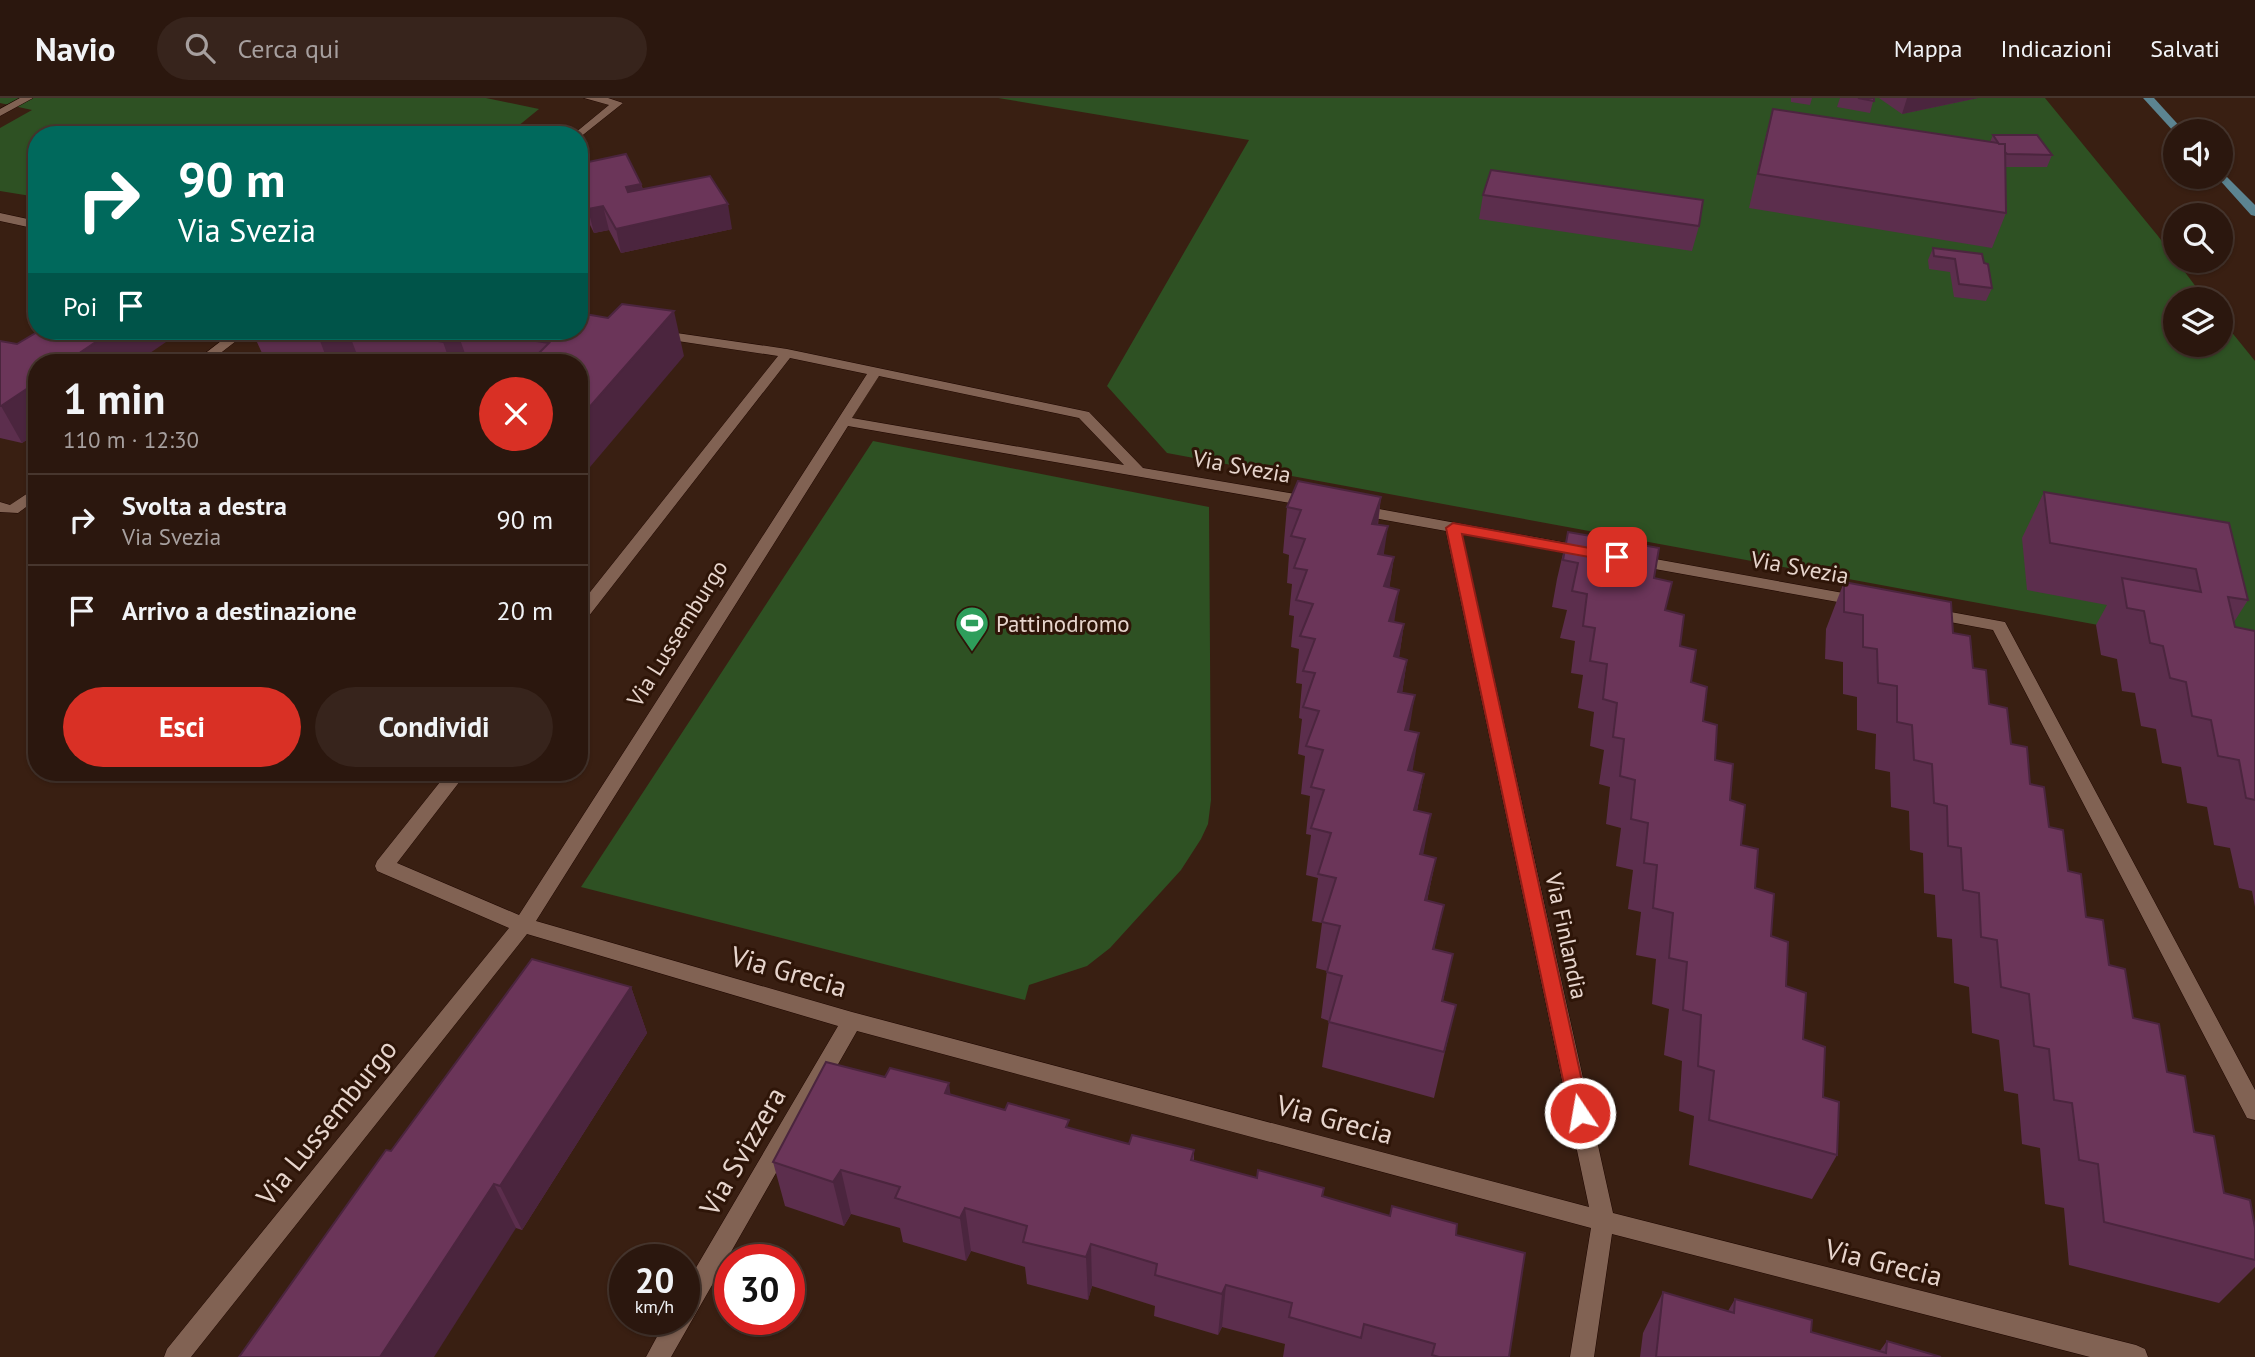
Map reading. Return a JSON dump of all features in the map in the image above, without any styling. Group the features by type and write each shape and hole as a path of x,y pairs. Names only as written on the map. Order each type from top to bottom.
{"street":[{"path":"0,113 28,98"},
{"path":"588,128 618,103 589,98"},
{"path":"0,217 28,223"},
{"path":"635,331 787,353 1084,415 1136,470"},
{"path":"212,354 230,340"},
{"path":"588,606 787,353"},
{"name":"Via Lussemburgo","path":"176,1357 523,925 876,370"},
{"name":"Via Svezia","path":"844,421 1136,470 1876,604"},
{"path":"0,507 13,510 28,498"},
{"name":"Via Finlandia","path":"1453,528 1603,1221 1582,1357"},
{"path":"1917,611 1999,626 2255,1111"},
{"path":"451,781 384,866 523,925"},
{"name":"Via Grecia","path":"523,925 852,1021 1603,1221 2136,1357"},
{"name":"Via Svizzera","path":"700,1283 852,1021"},
{"path":"658,1357 671,1335"}],"green space":[{"path":"0,98 486,98 539,109 518,126 28,126 28,196 0,191 0,128 32,110 0,103"},
{"path":"998,98 2045,98 2163,243 2163,273 2186,273 2196,287 2163,287 2163,357 2233,357 2233,334 2255,361 2255,654 1167,453 1107,386 1249,140"},
{"name":"Pattinodromo","path":"873,441 1209,507 1211,800 1208,824 1181,870 1110,948 1087,966 1029,985 1025,1000 581,887"}],"building":[{"path":"1773,109 2005,144 2006,213 1758,174"},
{"path":"1993,135 2037,135 2052,155 2007,154 2005,144 1999,144"},
{"path":"626,154 641,184 626,187 628,192 710,176 728,204 616,229 603,206 588,209 588,162"},
{"path":"1491,170 1703,200 1699,226 1483,195"},
{"path":"1933,248 1982,254 1984,263 1988,264 1992,288 1959,284 1955,259 1934,256"},
{"path":"622,304 674,311 588,409 588,354 538,354 549,343 529,340 588,340 588,315 608,318"},
{"path":"28,338 28,340 99,340 78,354 28,354 28,388 0,406 0,341 17,344"},
{"path":"1298,481 1381,497 1372,524 1388,526 1378,554 1394,557 1384,586 1399,590 1389,621 1404,624 1394,656 1407,660 1398,692 1415,695 1405,730 1419,733 1408,770 1424,774 1414,810 1431,814 1420,854 1436,858 1425,900 1444,905 1433,949 1453,954 1442,1001 1456,1005 1444,1052 1329,1022 1342,976 1327,972 1340,926 1322,922 1336,878 1318,874 1331,833 1311,828 1324,790 1311,787 1323,750 1306,746 1319,711 1303,707 1315,673 1303,671 1315,639 1300,636 1313,604 1296,600 1307,570 1294,568 1305,539 1291,536 1301,510 1287,507"},
{"path":"2044,492 2229,523 2248,600 2228,597 2235,627 2255,631 2255,800 2246,798 2239,760 2218,756 2211,720 2192,716 2186,682 2170,678 2163,646 2150,643 2144,611 2127,608 2122,578 2201,592 2196,569 2050,543"},
{"path":"1568,532 1659,548 1654,578 1672,582 1665,610 1684,615 1680,646 1696,650 1691,682 1707,687 1703,721 1717,725 1715,760 1733,764 1730,800 1745,805 1741,845 1758,849 1755,888 1774,894 1771,936 1788,942 1786,986 1806,993 1803,1039 1825,1047 1823,1097 1839,1102 1837,1155 1709,1120 1714,1071 1698,1066 1701,1015 1683,1010 1687,962 1669,958 1673,913 1653,908 1657,865 1644,863 1648,823 1631,819 1635,780 1620,776 1624,739 1613,737 1617,703 1603,699 1607,664 1590,661 1595,628 1583,626 1587,594 1572,591 1578,563 1563,560"},
{"path":"1844,582 1951,602 1953,633 1970,636 1973,668 1986,670 1989,704 2007,708 2011,744 2027,747 2030,784 2044,787 2049,827 2063,830 2068,871 2081,874 2086,917 2103,920 2109,965 2125,969 2133,1018 2159,1024 2167,1072 2185,1076 2194,1132 2214,1136 2224,1193 2250,1200 2255,1228 2255,1260 2104,1222 2098,1164 2079,1160 2072,1103 2054,1100 2049,1049 2034,1046 2029,994 2001,987 1997,940 1981,937 1979,893 1963,890 1961,848 1948,846 1947,806 1934,803 1932,764 1914,760 1912,725 1897,722 1897,686 1878,683 1877,649 1863,647 1863,615 1844,612"},
{"path":"532,959 631,987 500,1186 494,1184 380,1357 239,1357 386,1150 391,1151"},
{"path":"826,1062 885,1077 890,1068 949,1083 945,1093 1005,1110 1008,1103 1069,1120 1066,1127 1129,1144 1132,1135 1194,1150 1191,1160 1257,1178 1258,1170 1324,1188 1322,1196 1390,1216 1392,1206 1457,1224 1456,1235 1525,1253 1509,1357 1439,1357 1432,1355 1435,1344 1364,1324 1361,1338 1289,1317 1292,1303 1226,1285 1222,1294 1155,1275 1157,1264 1091,1244 1086,1257 1023,1242 1027,1226 965,1208 960,1218 895,1198 900,1187 841,1170 833,1182 773,1162"},
{"path":"1663,1292 1734,1313 1735,1299 1812,1320 1811,1332 1886,1353 1887,1341 1941,1357 1656,1357"}],"waterway":[{"path":"2148,98 2168,119"},
{"path":"2233,188 2255,212"}],"place":[{"name":"Pattinodromo","path":"972,653"}],"route":[{"path":"1580,1113 1453,528 1617,557"}]}
